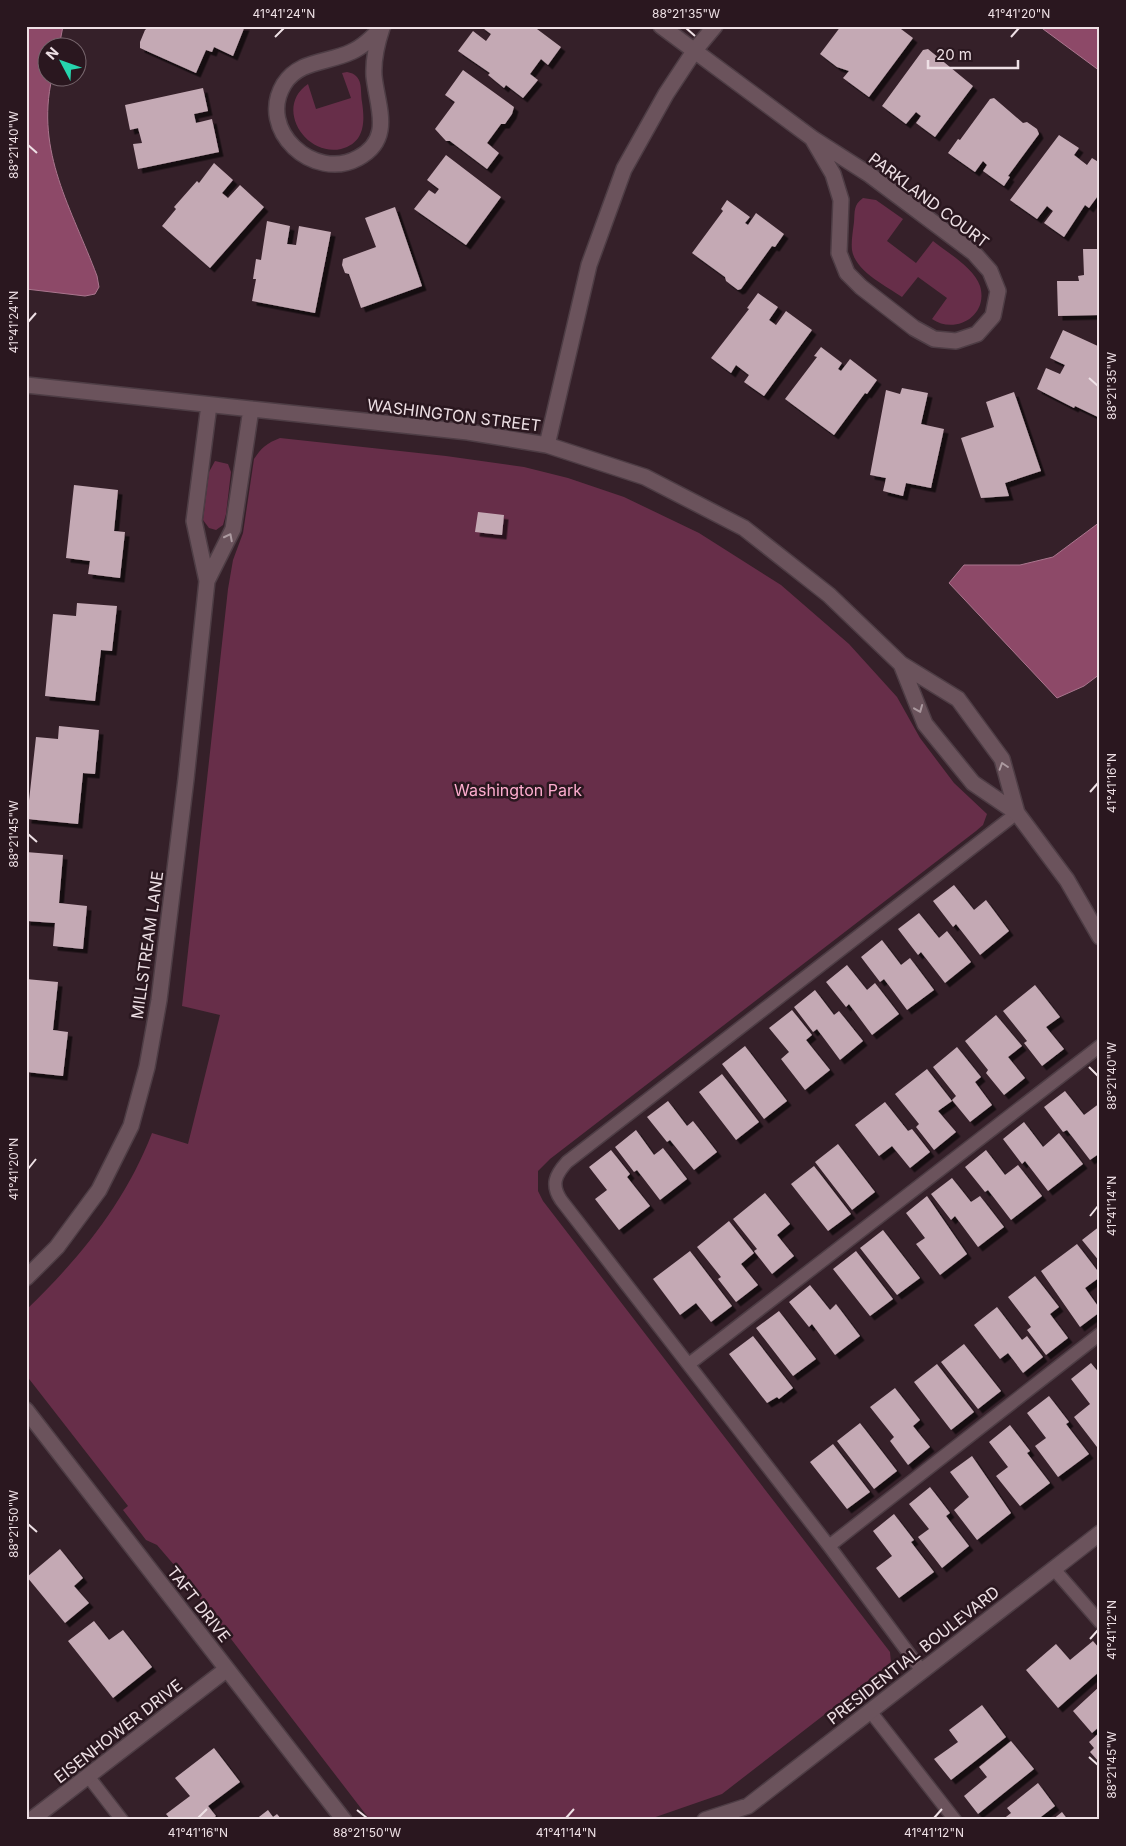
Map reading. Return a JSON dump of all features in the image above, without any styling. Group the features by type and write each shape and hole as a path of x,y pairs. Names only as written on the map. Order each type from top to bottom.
{"street":[{"name":"PARKLAND COURT","path":"661,26 812,138 870,175 974,253 990,271 998,291 993,316 977,334 956,341 934,340 914,328 861,287 847,273 839,253 841,200 833,174 812,138"},
{"path":"548,445 589,265 624,168 666,94 695,50 715,26"},
{"path":"383,27 376,49 374,74 381,110 381,128 374,145 360,157 343,164 326,164 307,157 292,145 280,130 275,113 277,98 285,82 297,70 352,52 383,27"},
{"name":"WASHINGTON STREET","path":"26,385 468,432 548,445 645,478 744,528 829,595 901,664 958,699 1002,760 1017,813"},
{"name":"MILLSTREAM LANE","path":"26,1278 57,1247 99,1190 130,1126 147,1067 159,1000 186,779 207,581 194,521 209,405"},
{"name":"MILLSTREAM LANE","path":"207,581 233,529 251,409"},
{"name":"WASHINGTON STREET","path":"901,664 925,724 973,783 1017,813 1067,880 1100,937"},
{"name":"TAFT DRIVE","path":"26,1410 344,1820"},
{"name":"PRESIDENTIAL BOULEVARD","path":"739,1820 748,1806 1100,1533"},
{"name":"EISENHOWER DRIVE","path":"31,1820 226,1669"},
{"name":"PRESIDENTIAL BOULEVARD","path":"705,1820 748,1806"}],"lane":[{"path":"922,1671 829,1546 561,1200 556,1192 554,1183 557,1172 567,1162 1017,813"},
{"path":"689,1364 1100,1046"},
{"path":"829,1546 1100,1334"},
{"path":"1053,1568 1100,1622"},
{"path":"870,1711 955,1820"},
{"path":"88,1776 122,1820"}],"green space":[{"path":"347,72 359,79 363,117 362,131 355,142 341,149 328,149 316,145 306,138 298,128 294,117 294,105 298,94 308,84 316,109 351,98 342,73"},
{"path":"863,198 876,200 903,219 887,241 916,263 933,241 972,273 980,286 981,297 980,306 975,314 960,324 950,325 941,323 932,319 947,298 918,277 902,297 880,283 859,265 854,258 852,240 855,209"},
{"name":"Washington Park","path":"280,438 446,456 524,467 568,478 624,497 699,533 781,585 849,644 897,697 920,738 954,783 987,814 983,825 976,831 550,1159 538,1171 538,1191 543,1201 890,1652 891,1663 722,1794 647,1820 370,1820 175,1566 157,1545 146,1540 123,1510 128,1506 26,1375 26,1310 65,1270 115,1206 129,1183 152,1133 188,1144 220,1015 182,1006 228,589 233,560 243,533 254,459 265,446"},
{"path":"215,461 228,464 231,472 226,514 223,525 216,530 209,528 203,520 209,472"}],"shaded area":[{"path":"26,26 63,26 61,38 38,38 38,88 51,88 48,105 48,131 52,156 67,203 97,276 99,287 95,294 85,296 26,289"},
{"path":"1039,26 1100,26 1100,71"},
{"path":"1100,522 1100,674 1084,686 1057,698 949,583 964,565 1020,565 1053,557"}],"building":[{"path":"150,26 245,26 233,56 214,47 212,52 206,50 196,73 140,48 140,42 145,30"},
{"path":"480,26 533,26 561,47 548,65 541,59 530,74 538,80 523,98 506,85 504,88 488,75 490,73 458,51 473,31 486,41 491,34"},
{"path":"841,26 897,26 913,38 869,97 843,78 849,71 837,67 820,54"},
{"path":"928,49 973,86 935,137 916,123 921,116 916,112 906,124 882,106 923,50"},
{"path":"463,70 514,107 512,114 505,124 501,124 487,143 499,153 487,169 450,141 446,141 435,129 455,102 445,95"},
{"path":"203,88 208,111 194,114 196,123 212,119 219,152 138,169 133,144 142,143 138,128 130,130 125,105"},
{"path":"994,98 1023,123 1027,122 1037,129 1039,134 1008,176 1010,177 1004,186 983,171 987,165 983,161 975,172 948,153 990,99"},
{"path":"1059,135 1079,148 1074,155 1087,165 1092,158 1100,163 1100,187 1097,191 1100,193 1089,208 1085,205 1064,237 1044,223 1053,211 1047,206 1037,219 1010,200"},
{"path":"446,155 501,197 466,245 414,209 429,190 435,194 439,189 427,180"},
{"path":"214,163 233,180 222,193 228,198 240,185 264,207 210,268 162,226 176,209 174,207 197,181 199,183"},
{"path":"727,200 750,217 745,223 748,225 756,213 784,234 775,247 772,246 741,289 738,290 726,281 725,277 692,253 723,211 721,209"},
{"path":"395,207 422,286 361,308 349,274 345,273 342,265 343,259 376,247 365,218"},
{"path":"267,221 290,226 287,244 296,245 299,226 331,232 315,313 252,301 256,279 253,279 256,259 261,260"},
{"path":"1083,249 1100,249 1100,315 1058,316 1057,281 1079,281 1078,276 1084,275"},
{"path":"758,293 778,307 769,320 776,325 786,311 812,330 764,396 744,382 749,375 736,365 731,373 711,358 749,309 747,308"},
{"path":"1063,330 1100,347 1100,418 1075,406 1074,408 1037,389 1046,368 1060,374 1065,365 1050,358"},
{"path":"821,347 842,363 838,369 841,371 850,359 877,380 834,435 785,399 817,357 814,356"},
{"path":"902,388 928,393 921,424 944,429 931,488 906,483 903,496 883,491 886,478 870,475 886,390 900,394"},
{"path":"1014,392 1041,471 1005,483 1009,496 981,498 961,438 994,427 986,402"},
{"path":"74,485 118,490 114,531 125,532 120,578 88,574 90,561 66,558"},
{"path":"478,512 504,515 502,535 475,532"},
{"path":"77,603 117,606 112,651 101,650 95,701 45,696 53,614 76,616"},
{"path":"59,726 99,730 95,774 83,773 78,824 27,819 36,737 58,739"},
{"path":"26,852 63,855 59,903 87,906 83,949 53,946 55,923 26,921"},
{"path":"954,885 974,910 986,900 1009,931 980,955 956,924 953,927 933,901"},
{"path":"919,913 939,938 947,931 971,962 945,983 921,952 918,955 898,929"},
{"path":"882,940 901,965 910,958 934,990 907,1010 884,979 880,982 861,957"},
{"path":"847,965 867,990 875,983 899,1014 872,1035 849,1004 846,1007 826,982"},
{"path":"26,979 58,982 53,1030 68,1032 63,1076 26,1072"},
{"path":"1035,985 1060,1017 1046,1027 1064,1049 1042,1066 1024,1043 1027,1041 1003,1011"},
{"path":"815,990 834,1015 839,1011 863,1041 840,1060 817,1029 813,1032 794,1007"},
{"path":"792,1010 812,1035 806,1040 830,1070 805,1090 781,1059 789,1052 769,1028"},
{"path":"996,1015 1022,1046 1008,1057 1025,1078 1004,1095 986,1073 988,1070 965,1041"},
{"path":"745,1046 787,1101 764,1119 722,1064"},
{"path":"957,1047 981,1077 975,1082 992,1105 970,1122 952,1100 956,1096 933,1067"},
{"path":"927,1069 952,1101 938,1111 956,1132 934,1150 916,1127 919,1124 895,1094"},
{"path":"722,1074 759,1122 736,1140 699,1092"},
{"path":"1065,1091 1084,1115 1100,1103 1100,1153 1090,1160 1067,1130 1063,1132 1044,1107"},
{"path":"668,1101 687,1126 693,1121 717,1152 694,1170 670,1140 667,1142 647,1117"},
{"path":"885,1102 908,1131 912,1129 930,1152 910,1168 892,1146 879,1156 855,1125"},
{"path":"1024,1122 1043,1147 1059,1133 1083,1164 1048,1191 1025,1161 1022,1164 1003,1139"},
{"path":"636,1130 654,1155 663,1148 687,1179 660,1200 637,1170 634,1172 615,1147"},
{"path":"838,1144 875,1192 852,1210 815,1162"},
{"path":"611,1150 630,1174 627,1177 650,1206 619,1230 595,1199 607,1190 589,1167"},
{"path":"986,1150 1005,1175 1018,1165 1042,1196 1011,1220 988,1190 985,1192 965,1167"},
{"path":"814,1166 851,1214 828,1231 791,1184"},
{"path":"952,1178 971,1202 980,1196 1004,1227 978,1247 955,1216 951,1220 931,1194"},
{"path":"765,1193 790,1224 777,1235 794,1256 772,1274 754,1251 757,1249 733,1219"},
{"path":"927,1196 967,1254 940,1275 916,1244 925,1238 906,1213"},
{"path":"729,1221 754,1253 741,1264 758,1285 736,1302 718,1279 721,1277 697,1247"},
{"path":"1100,1226 1100,1262 1082,1240"},
{"path":"883,1230 920,1278 897,1295 860,1248"},
{"path":"1077,1244 1100,1274 1100,1277 1085,1288 1100,1309 1100,1312 1080,1327 1041,1271"},
{"path":"690,1251 732,1306 711,1322 696,1303 680,1315 653,1279"},
{"path":"856,1251 893,1299 870,1316 833,1269"},
{"path":"1035,1276 1059,1307 1050,1314 1068,1338 1046,1355 1027,1330 1031,1327 1008,1297"},
{"path":"810,1285 830,1310 836,1304 860,1336 835,1355 812,1324 809,1327 789,1302"},
{"path":"997,1307 1022,1340 1027,1336 1043,1357 1023,1373 1008,1353 1000,1359 974,1325"},
{"path":"779,1311 816,1359 793,1376 756,1328"},
{"path":"753,1336 793,1388 779,1399 777,1397 767,1403 729,1354"},
{"path":"964,1344 1001,1391 978,1409 941,1362"},
{"path":"1091,1363 1100,1374 1100,1445 1097,1447 1074,1417 1090,1404 1071,1379"},
{"path":"937,1364 974,1412 951,1430 914,1382"},
{"path":"895,1388 920,1420 913,1426 930,1447 908,1465 890,1441 894,1437 870,1407"},
{"path":"1049,1396 1069,1422 1066,1424 1089,1454 1058,1477 1035,1446 1046,1438 1027,1413"},
{"path":"860,1423 897,1471 874,1489 837,1441"},
{"path":"1010,1425 1030,1451 1027,1453 1050,1483 1020,1506 996,1476 1008,1467 989,1442"},
{"path":"833,1444 870,1492 847,1509 810,1462"},
{"path":"972,1456 1011,1513 977,1540 954,1510 969,1497 950,1472"},
{"path":"930,1487 950,1513 946,1516 969,1546 942,1568 918,1537 929,1529 909,1504"},
{"path":"894,1514 914,1540 911,1542 934,1572 899,1598 876,1568 892,1556 873,1531"},
{"path":"60,1549 83,1578 74,1586 89,1603 65,1623 27,1577"},
{"path":"94,1621 109,1640 123,1630 152,1667 113,1698 68,1641"},
{"path":"1093,1641 1100,1649 1100,1671 1058,1708 1026,1670 1056,1644 1070,1660"},
{"path":"1100,1686 1100,1726 1092,1733 1073,1711"},
{"path":"982,1705 1006,1737 951,1780 934,1759 958,1742 949,1730"},
{"path":"1100,1732 1100,1763 1090,1752 1094,1748 1089,1742"},
{"path":"1011,1741 1034,1769 978,1814 964,1796 987,1777 979,1767"},
{"path":"214,1748 240,1782 208,1806 216,1816 211,1820 171,1820 166,1814 190,1796 175,1778"},
{"path":"1038,1783 1055,1806 1037,1820 1002,1820 1011,1813 1007,1808"},
{"path":"268,1810 273,1817 277,1814 282,1820 255,1820"},
{"path":"1062,1812 1068,1820 1052,1820"}]}
